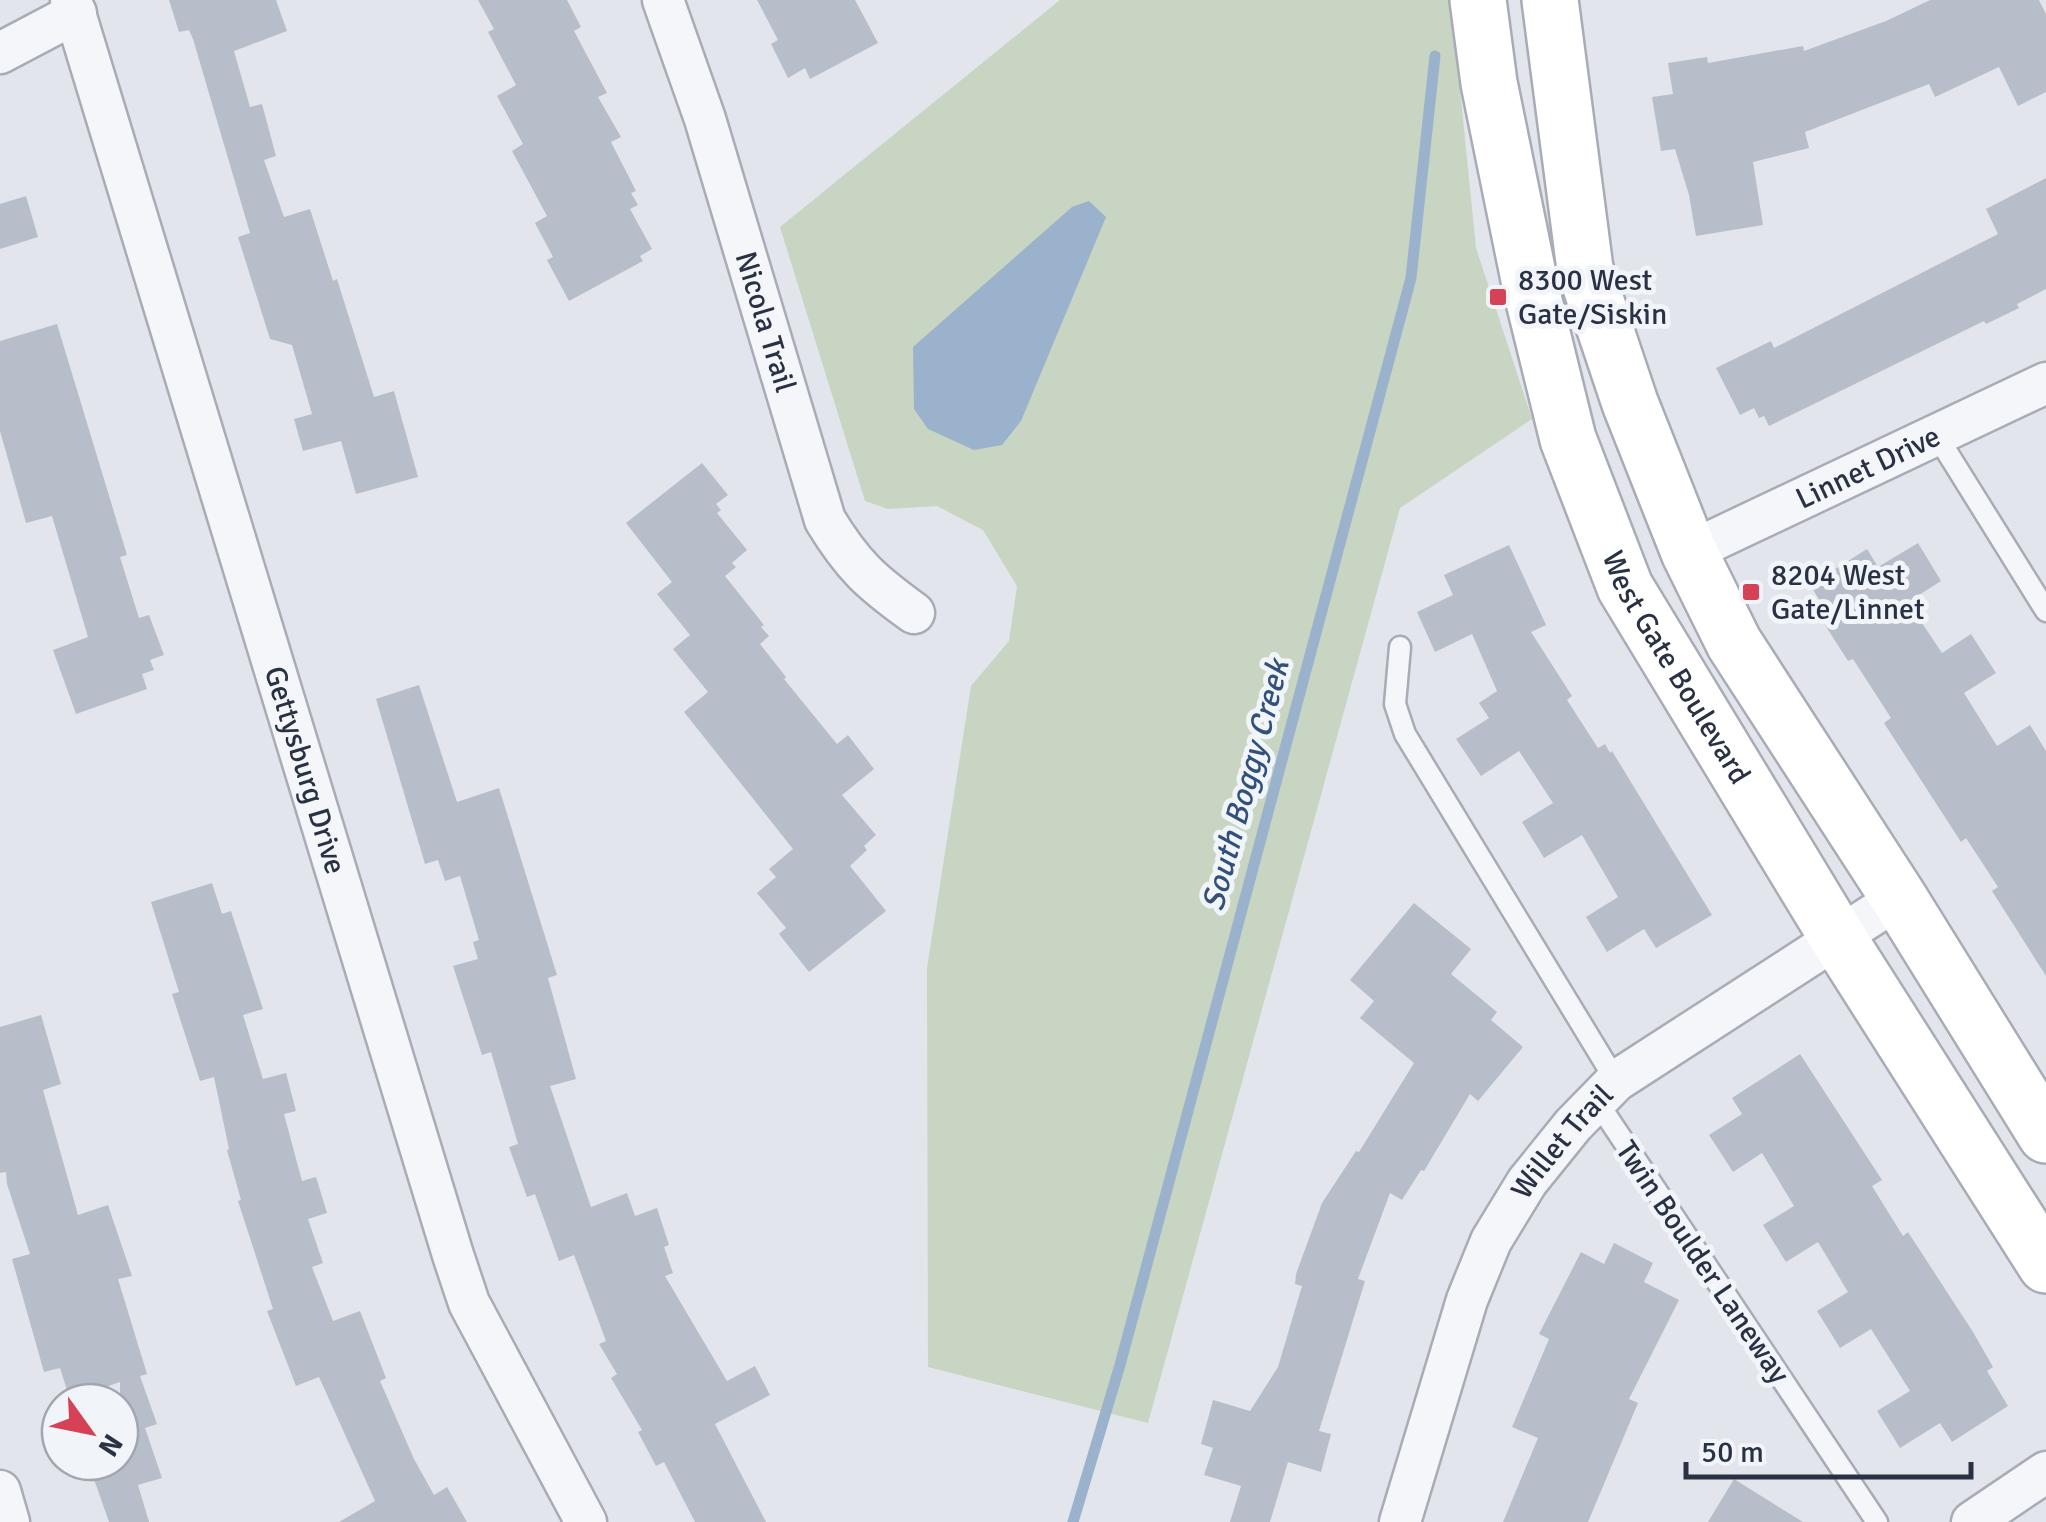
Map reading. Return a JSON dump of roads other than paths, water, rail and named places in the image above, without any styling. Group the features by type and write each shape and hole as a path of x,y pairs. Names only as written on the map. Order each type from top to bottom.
{"main road":[{"name":"West Gate Boulevard","path":"1550,0 1585,269 1630,404 1688,552 1734,642 2046,1135"},
{"name":"West Gate Boulevard","path":"1478,1 1489,84 1531,289 1568,439 1626,587 1838,938 2046,1266"}],"street":[{"name":"Nicola Trail","path":"663,0 706,119 825,520 848,559 872,584 914,613"},
{"path":"1478,1 1493,0"},
{"path":"0,54 73,6"},
{"name":"Gettysburg Drive","path":"73,6 469,1303 586,1522"},
{"name":"Linnet Drive","path":"1688,552 2046,383"},
{"name":"Willet Trail","path":"1400,1522 1467,1300 1491,1241 1528,1182 1606,1091 1899,898"},
{"path":"1972,1522 2046,1472"},
{"path":"0,1492 9,1522"}],"lane":[{"path":"1936,436 2046,612"},
{"name":"Twin Boulder Laneway","path":"1400,647 1395,704 1405,734 1606,1091 1877,1522"}],"water":[{"path":"1089,201 1106,217 1021,421 1002,445 974,450 928,429 914,409 913,347 1072,207"}],"waterway":[{"name":"South Boggy Creek","path":"1073,1522 1120,1365 1411,278 1435,56"}],"place":[{"name":"8300 West Gate/Siskin","path":"1498,297"},
{"name":"8204 West Gate/Linnet","path":"1751,592"}]}
